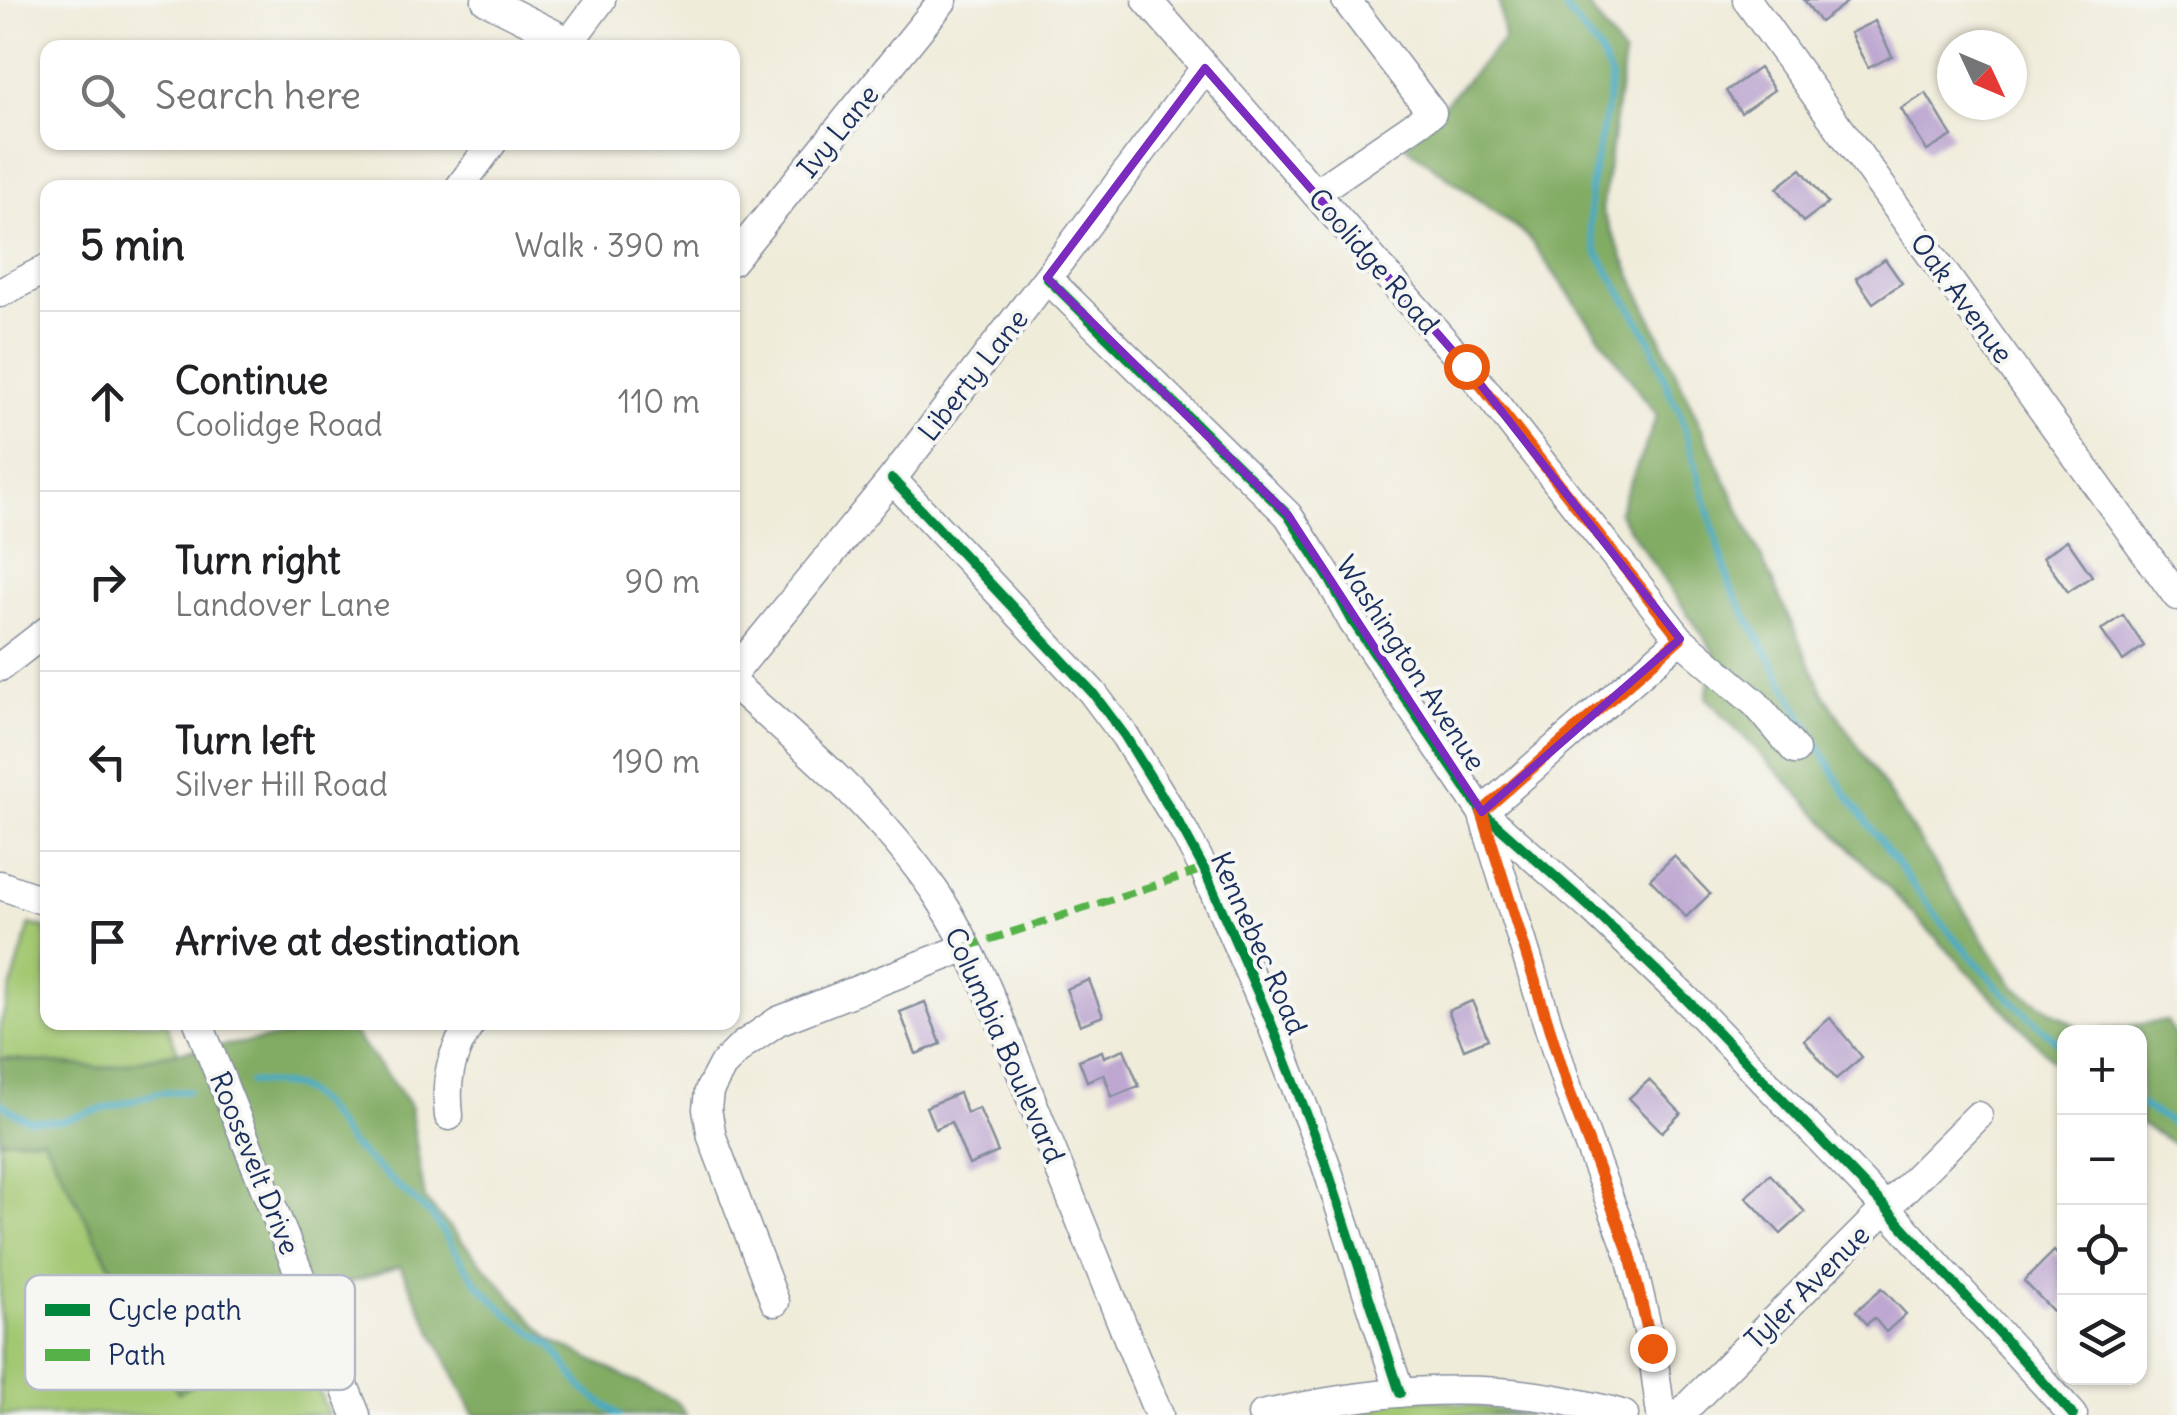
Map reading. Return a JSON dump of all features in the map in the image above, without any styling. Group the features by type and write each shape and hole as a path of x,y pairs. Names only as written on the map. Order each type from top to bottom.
{"street":[{"path":"486,0 560,40"},
{"path":"570,40 601,0"},
{"name":"Ivy Lane","path":"740,251 942,0"},
{"name":"Coolidge Road","path":"1147,0 1466,366 1680,638 1756,704 1795,750"},
{"path":"1314,192 1432,114 1346,0"},
{"name":"Oak Avenue","path":"1747,0 2177,596"},
{"name":"Liberty Lane","path":"740,665 892,480 1205,68"},
{"path":"465,180 487,150"},
{"path":"0,293 40,272"},
{"name":"Washington Avenue","path":"1048,278 1288,515 1352,622 1482,812 1686,999 1886,1208 2074,1415"},
{"name":"Kennebec Road","path":"892,480 1092,692 1125,736 1184,830 1271,1023 1312,1127 1400,1393"},
{"path":"0,667 40,636"},
{"path":"1661,1415 1652,1348 1630,1255 1568,1088 1482,812 1680,638"},
{"name":"Columbia Boulevard","path":"740,690 842,781 892,835 938,896 967,946 1159,1415"},
{"path":"0,885 40,899"},
{"path":"775,1302 712,1137 707,1109 709,1091 722,1066 743,1045 778,1022 967,946"},
{"name":"Roosevelt Drive","path":"201,1030 300,1275"},
{"path":"449,1116 446,1089 450,1062 468,1030"},
{"name":"Tyler Avenue","path":"1679,1415 1978,1116"},
{"name":"Roosevelt Drive","path":"346,1390 356,1415"},
{"path":"1262,1415 1310,1404 1426,1390 1489,1390 1550,1398 1624,1415"}],"highlighted area":[{"path":"1205,68 1466,366 1680,639 1482,812 1288,515 1047,278"}],"green space":[{"path":"1499,0 1584,0 1624,56 1602,211 1824,694 2015,988 2074,1025 2057,1025 2057,1065 1706,697 1715,653 1618,513 1657,416 1527,236 1406,146 1504,39"},
{"path":"30,924 40,927 40,1030 169,1030 178,1052 105,1068 0,1058 0,1025"},
{"path":"2167,1021 2177,1038 2177,1145 2147,1128 2147,1025 2134,1025"},
{"path":"351,1030 410,1105 425,1200 550,1339 678,1403 686,1415 474,1415 400,1266 355,1281 355,1275 116,1275 43,1138 0,1140 0,1058 105,1068 178,1052"},
{"path":"43,1138 116,1275 25,1275 25,1390 318,1390 329,1415 0,1415 0,1140"},
{"path":"1396,1394 1530,1415 1269,1415"}],"building":[{"path":"1804,0 1850,0 1820,22"},
{"path":"1875,21 1892,56 1868,68 1850,33"},
{"path":"1759,68 1774,90 1741,113 1726,91"},
{"path":"1926,93 1937,111 1937,120 1942,120 1952,136 1927,151 1901,109"},
{"path":"1801,169 1828,203 1803,222 1777,188"},
{"path":"1885,259 1902,283 1873,303 1856,278"},
{"path":"2067,540 2092,576 2068,592 2043,557"},
{"path":"2123,615 2144,646 2123,661 2101,630"},
{"path":"1674,856 1710,894 1686,917 1650,879"},
{"path":"1089,980 1103,1016 1080,1025 1066,989"},
{"path":"1472,1001 1488,1039 1464,1049 1448,1011"},
{"path":"925,1002 941,1044 916,1054 900,1012"},
{"path":"1830,1018 1862,1057 1836,1079 1804,1040"},
{"path":"1124,1049 1139,1086 1112,1097 1104,1074 1087,1081 1079,1060 1102,1051 1104,1057"},
{"path":"1649,1080 1681,1113 1662,1132 1629,1098"},
{"path":"959,1093 967,1113 979,1108 998,1152 969,1165 951,1122 935,1129 926,1107"},
{"path":"1770,1174 1805,1212 1781,1234 1746,1197"},
{"path":"2054,1251 2057,1311 2055,1313 2024,1281"},
{"path":"1882,1288 1906,1314 1886,1332 1874,1318 1867,1324 1856,1311"}],"waterway":[{"path":"1558,0 1599,51 1611,78 1590,189 1590,227 1597,252 1650,339 1680,412 1731,588 1843,789 1946,928 2000,989 2057,1042"},
{"path":"250,1082 293,1086 321,1105 350,1144 433,1217 476,1282 509,1315 552,1346 583,1389 619,1415"},
{"path":"0,1102 29,1120 60,1121 159,1093 188,1091"},
{"path":"2147,1108 2177,1126"}],"marked path":[{"path":"967,947 1204,869"}],"cycle path":[{"path":"1047,278 1288,515 1353,622 1482,812 1686,999 1886,1208 2073,1415"},
{"path":"892,479 1092,692 1125,736 1183,830 1271,1023 1325,1162 1400,1393"}],"route":[{"path":"1466,366 1680,638 1482,812 1568,1088 1630,1255 1652,1348"}]}
